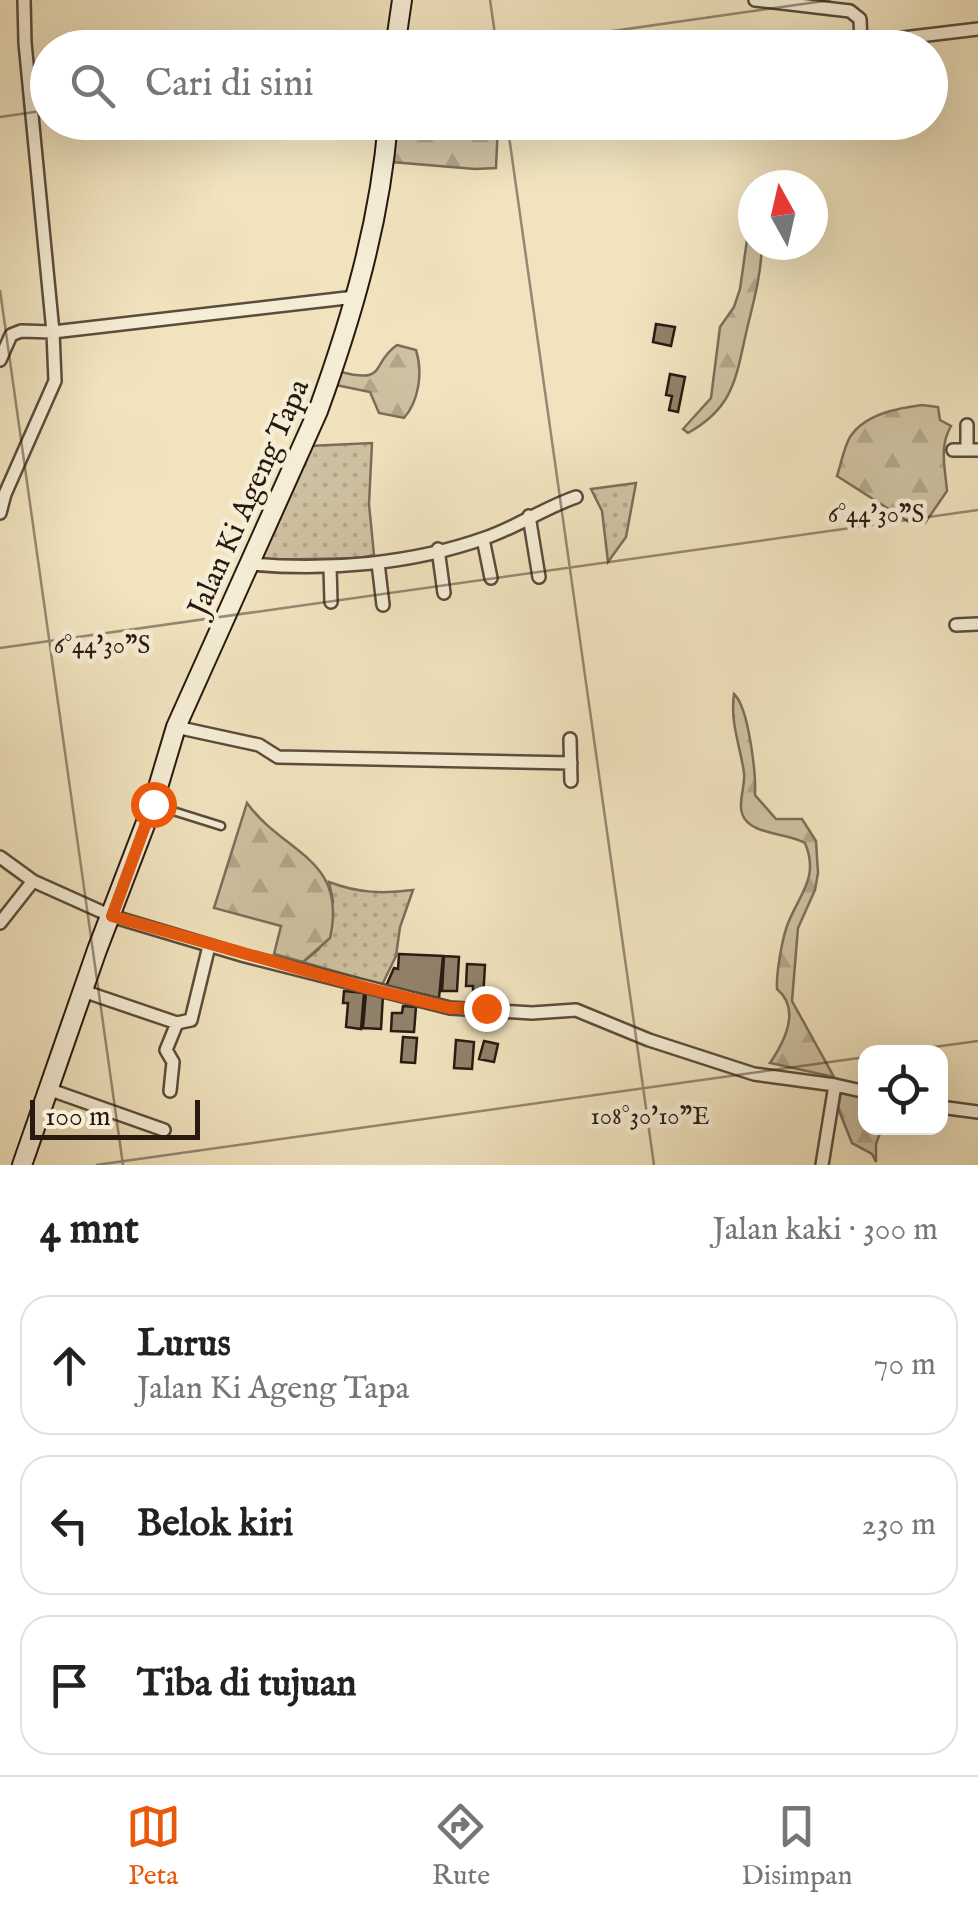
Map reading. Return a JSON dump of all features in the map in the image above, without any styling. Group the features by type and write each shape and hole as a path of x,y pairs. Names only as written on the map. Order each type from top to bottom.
{"street":[{"path":"24,0 30,101"},
{"path":"398,30 402,0"},
{"path":"755,0 850,11 860,19 860,30"},
{"path":"948,32 978,28"},
{"path":"0,512 55,381 34,140"},
{"name":"Jalan Ki Ageng Tapa","path":"22,1165 153,804 176,727 318,410 355,297 381,188 386,140"},
{"path":"0,360 6,333 53,332 355,297"},
{"path":"966,450 967,425"},
{"path":"250,564 330,567 378,563 483,539 576,497"},
{"path":"529,516 539,578"},
{"path":"483,539 491,578"},
{"path":"438,549 444,592"},
{"path":"378,563 382,606"},
{"path":"330,567 331,602"},
{"path":"956,624 978,624"},
{"path":"176,727 259,746 278,757 571,763"},
{"path":"570,739 571,780"},
{"path":"0,857 32,881 112,916 209,946 450,1008 532,1013 576,1010 649,1040 754,1074 858,1090"},
{"path":"0,923 32,881"},
{"path":"83,991 176,1023 191,1020 209,946"},
{"path":"170,1091 173,1062 166,1050 176,1023"},
{"path":"822,1165 835,1085"},
{"path":"48,1089 164,1130"},
{"path":"948,1108 978,1112"}],"lane":[{"path":"153,804 220,826"}],"green space":[{"path":"394,140 497,140 496,168 392,162"},
{"path":"744,260 760,260 731,389 716,412 688,433 683,429 711,398 720,327 734,307"},
{"path":"397,345 416,350 419,368 416,395 404,418 379,413 370,392 336,385 341,372 372,374"},
{"path":"922,405 938,407 940,420 951,426 944,449 947,491 925,523 909,522 837,476 856,429 883,413"},
{"path":"372,443 369,504 374,555 258,560 309,446"},
{"path":"636,483 626,537 608,562 602,511 591,489"},
{"path":"734,694 748,727 755,795 776,819 802,819 816,841 818,873 798,928 792,1001 834,1077 770,1063 788,1025 788,1006 777,989 778,966 787,926 809,877 809,856 805,843 757,828 742,814 744,773 734,725"},
{"path":"247,803 309,860 330,890 330,938 303,962 274,954 281,926 214,908"},
{"path":"329,882 371,892 413,890 400,927 396,956 382,985 303,962 319,949 333,901"},
{"path":"841,1092 858,1097 858,1135 879,1135 876,1162 872,1154 852,1143 838,1108"}],"building":[{"path":"656,324 675,327 671,346 653,342"},
{"path":"670,374 685,377 678,412 669,410 672,396 666,395"},
{"path":"399,954 443,956 439,998 386,986 394,968 398,969"},
{"path":"444,956 459,957 457,991 442,991"},
{"path":"467,964 485,965 483,999 473,998 473,986 466,986"},
{"path":"344,991 364,993 361,1029 346,1027 348,1003 343,1003"},
{"path":"366,993 383,995 381,1029 363,1028"},
{"path":"403,1006 416,1007 414,1032 391,1031 392,1013 402,1013"},
{"path":"403,1037 417,1038 415,1063 401,1062"},
{"path":"456,1040 474,1042 472,1069 454,1068"},
{"path":"484,1041 498,1044 494,1062 479,1059"}],"route":[{"path":"153,804 112,916 209,946 427,1003 450,1008 486,1008"}]}
